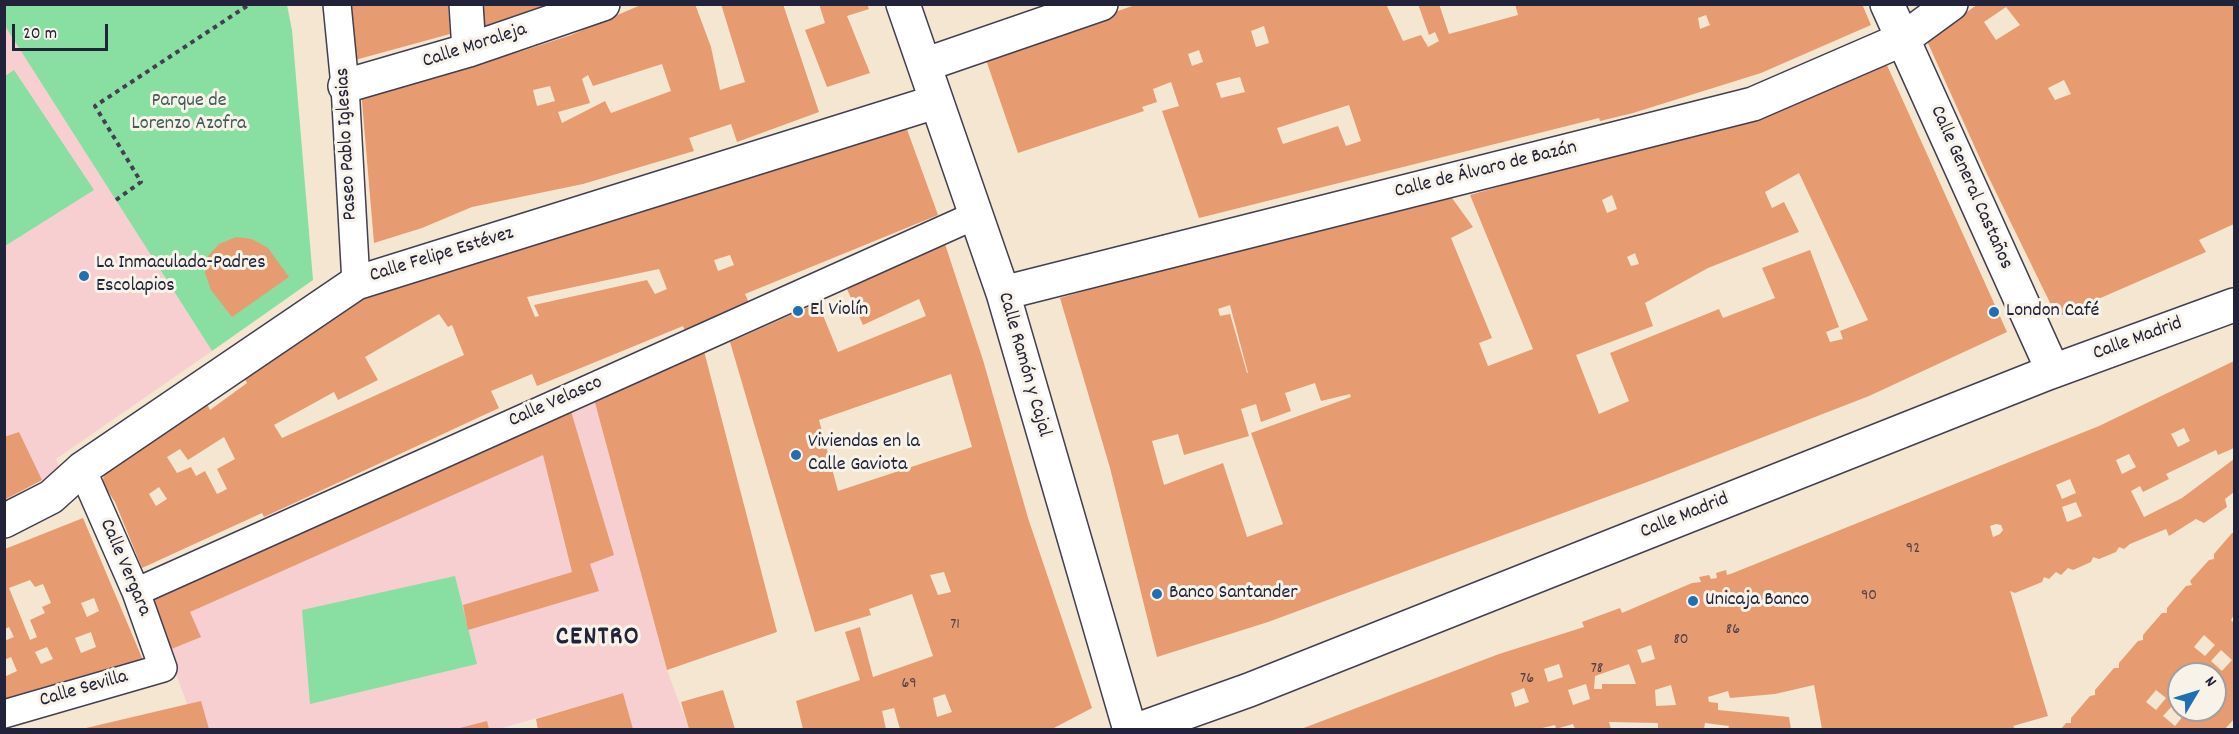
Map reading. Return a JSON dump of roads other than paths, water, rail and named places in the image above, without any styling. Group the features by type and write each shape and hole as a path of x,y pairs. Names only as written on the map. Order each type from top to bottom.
{"street":[{"name":"Paseo Pablo Iglesias","path":"338,4 356,283"},
{"path":"466,4 469,50"},
{"name":"Calle Moraleja","path":"345,86 469,50 603,4"},
{"name":"Calle Ramón y Cajal","path":"903,4 935,102 1003,293 1130,729"},
{"path":"924,65 1101,4"},
{"name":"Calle General Castaños","path":"1887,4 2053,371"},
{"name":"Calle de Álvaro de Bazán","path":"1003,293 1753,104 1903,39 1952,4"},
{"name":"Calle Felipe Estévez","path":"4,521 51,497 82,469 356,283 935,102"},
{"name":"Calle Velasco","path":"136,592 976,215"},
{"name":"Calle Madrid","path":"1137,729 1249,690 2053,371 2235,305"},
{"name":"Calle Vergara","path":"82,469 136,592 163,668"},
{"name":"Calle Sevilla","path":"4,714 37,702 163,668"}],"place":[{"name":"La Inmaculada-Padres Escolapios","path":"84,276"},
{"name":"El Violín","path":"798,311"},
{"name":"London Café","path":"1994,312"},
{"name":"Viviendas en la Calle Gaviota","path":"796,455"},
{"name":"Banco Santander","path":"1157,594"},
{"name":"Unicaja Banco","path":"1693,601"}],"district":[{"name":"CENTRO","path":"598,639"}],"park label":[{"name":"Parque de Lorenzo Azofra","path":"189,114"}]}
